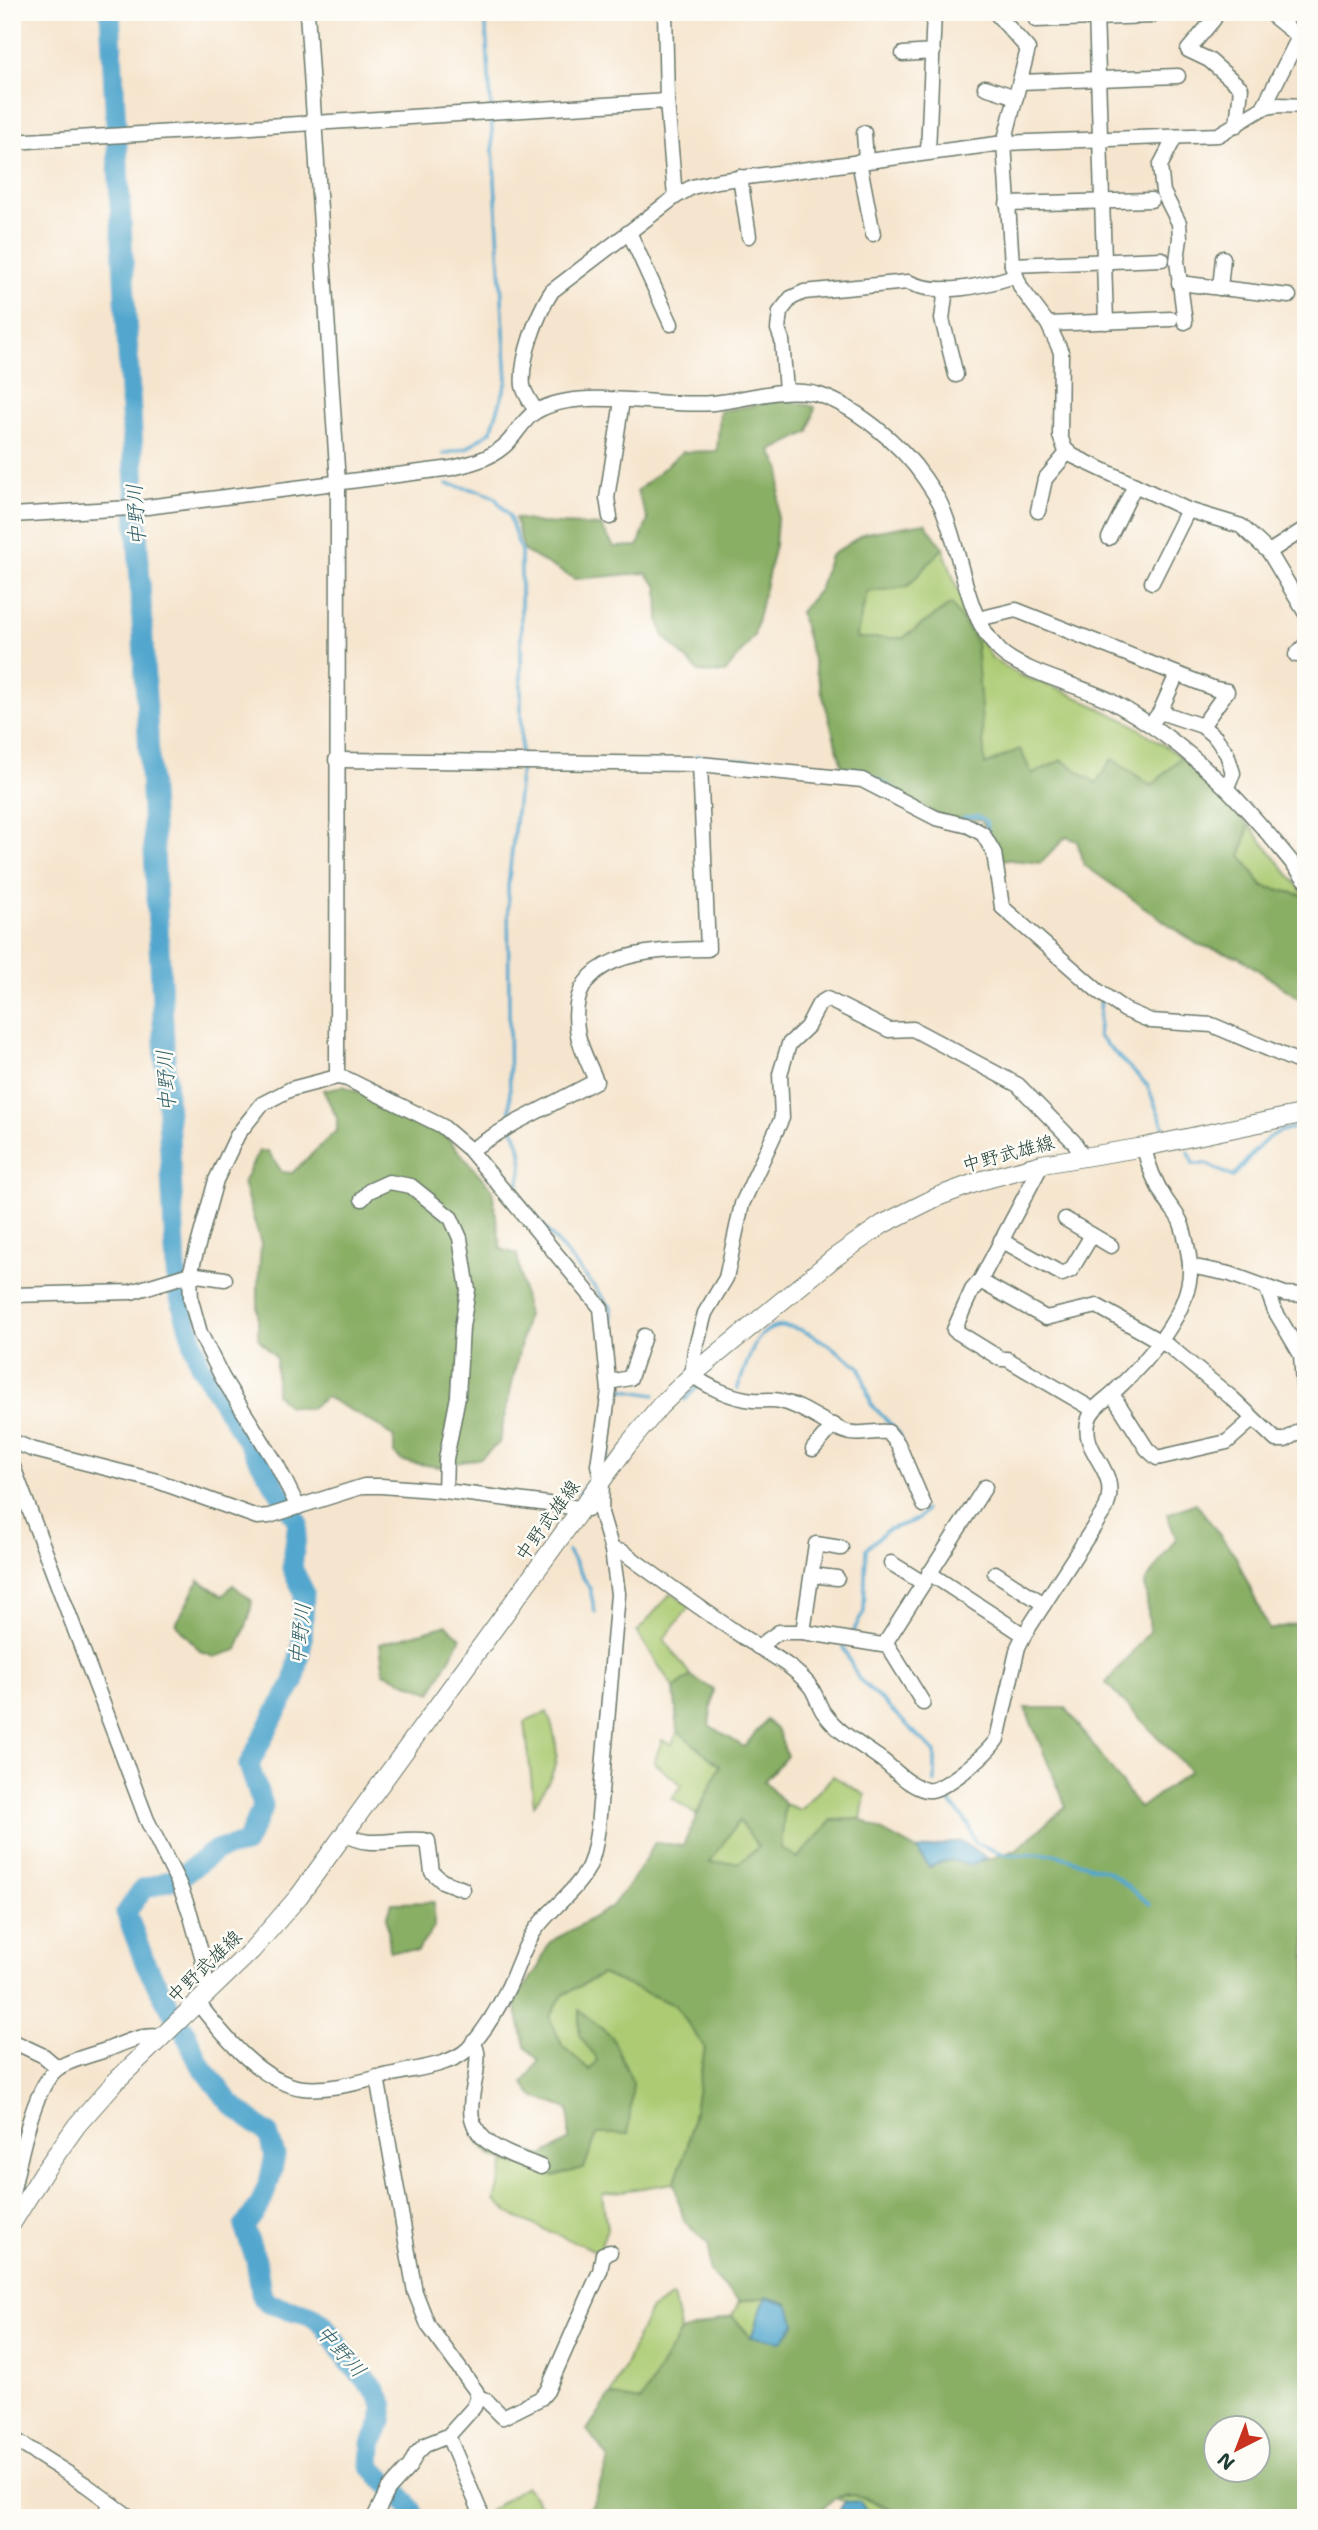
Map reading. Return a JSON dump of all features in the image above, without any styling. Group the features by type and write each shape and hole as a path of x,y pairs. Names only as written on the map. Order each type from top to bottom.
{"main road":[{"name":"中野武雄線","path":"13,2221 77,2125 160,2037 252,1950 291,1905 346,1834 580,1508 600,1473 660,1406 692,1375 834,1258 883,1224 937,1197 983,1180 1042,1164 1144,1147 1306,1113"}],"street":[{"path":"307,12 338,483 337,1077"},
{"path":"664,12 667,101 675,197"},
{"path":"929,152 934,12"},
{"path":"995,12 1028,49 1004,143 1013,271 1021,288 1048,324 1061,352 1060,436 1065,449 1188,510 1241,526 1269,552 1306,614"},
{"path":"1207,12 1214,19 1188,50 1209,61 1241,88 1237,125"},
{"path":"1263,108 1299,37 1268,12"},
{"path":"1037,20 1096,15 1151,16"},
{"path":"1096,15 1106,321"},
{"path":"903,54 933,52"},
{"path":"1020,82 1178,76"},
{"path":"985,87 1016,97"},
{"path":"12,142 667,101"},
{"path":"536,411 524,389 523,365 543,306 552,291 675,197 692,187 740,177 1004,143 1218,135 1263,108 1279,105 1306,106"},
{"path":"864,133 862,161 873,234"},
{"path":"1048,324 1178,321 1180,283 1177,261 1180,223 1163,192 1160,166 1174,137"},
{"path":"740,177 749,236"},
{"path":"1007,204 1151,200"},
{"path":"629,232 671,324"},
{"path":"1220,288 1223,258"},
{"path":"786,391 782,340 778,329 780,312 791,299 804,292 908,282 920,288 946,289 988,284 1013,271 1162,259"},
{"path":"1180,283 1289,296"},
{"path":"946,289 942,319 956,375"},
{"path":"12,515 147,507 452,468 477,462 503,448 536,411 576,399 683,405 714,403 786,391 813,393 849,408 892,442 915,465 940,503 978,619 1002,653 1019,663 1156,718 1202,726 1216,738 1227,754 1233,773 1227,787"},
{"path":"610,517 607,498 622,401"},
{"path":"1038,512 1045,479 1068,452"},
{"path":"1110,538 1135,485"},
{"path":"1152,582 1188,510"},
{"path":"1269,552 1306,528"},
{"path":"978,619 1016,610 1227,691 1202,726"},
{"path":"1156,718 1177,674"},
{"path":"1156,718 1227,787 1303,873"},
{"path":"336,761 700,765 862,780 936,818 969,826 983,834 994,853 1007,910 1098,991 1125,1010 1151,1021 1212,1025 1306,1065"},
{"path":"470,1150 596,1081 578,1035 577,1007 581,987 603,964 655,950 708,949 700,765"},
{"path":"924,1505 898,1444 888,1432 860,1434 844,1431 806,1410 779,1400 750,1400 725,1393 692,1375 695,1350 705,1313 726,1278 742,1204 782,1118 780,1074 789,1044 807,1027 819,1004 827,999 889,1030 913,1029 1018,1086 1074,1142 1083,1156"},
{"path":"12,1465 147,1820 190,1913 203,1998 221,2032 260,2069 285,2083 303,2088 325,2088 446,2060 465,2051 508,1987 525,1946 542,1920 588,1868 598,1827 618,1594 612,1550 601,1513 600,1473 609,1391 615,1381 601,1308 470,1150 442,1126 347,1079 337,1077 290,1089 262,1104 238,1134 216,1180 190,1274 191,1300 200,1333 222,1377 277,1465 298,1507"},
{"path":"612,1550 622,1552 792,1668 811,1687 824,1713 858,1745 915,1786 929,1791 939,1788 970,1766 990,1749 997,1739 1018,1647 1024,1635 1107,1508 1111,1495 1110,1482 1088,1439 1088,1422 1094,1410 1139,1368 1161,1341 1177,1313 1186,1289 1190,1266 1181,1223 1149,1169 1144,1147"},
{"path":"1042,1164 980,1281 972,1290 954,1330 1094,1410"},
{"path":"362,1199 369,1191 389,1182 411,1186 451,1218 460,1238 468,1290 462,1327 458,1396 446,1459 445,1491"},
{"path":"1065,1219 1111,1246"},
{"path":"1001,1240 1062,1274 1071,1270 1092,1235"},
{"path":"1190,1266 1230,1274 1285,1294 1306,1295"},
{"path":"12,1295 131,1292 190,1274 225,1279"},
{"path":"980,1281 1046,1318 1097,1306 1161,1341 1233,1399 1276,1440 1285,1440 1306,1426 1301,1356 1275,1311 1267,1289"},
{"path":"615,1381 630,1378 644,1336"},
{"path":"1112,1394 1147,1449 1157,1458 1227,1442 1253,1419"},
{"path":"813,1448 834,1425"},
{"path":"12,1441 31,1450 157,1481 257,1517 282,1512 364,1486 445,1491 592,1509 601,1513"},
{"path":"884,1645 985,1487"},
{"path":"803,1632 816,1544 841,1548"},
{"path":"891,1563 926,1578 1024,1635"},
{"path":"995,1573 1044,1604"},
{"path":"812,1575 837,1578"},
{"path":"758,1647 779,1632 803,1632 888,1646 923,1703"},
{"path":"346,1834 353,1839 428,1841 432,1872 442,1881 463,1889"},
{"path":"12,2194 32,2113 44,2085 58,2068 130,2040 151,2035 160,2037"},
{"path":"12,2041 44,2056 58,2068"},
{"path":"473,2042 479,2052 472,2118 479,2133 490,2145 541,2167"},
{"path":"374,2518 391,2486 410,2466 416,2454 425,2445 448,2436 474,2407 478,2397 428,2325 415,2292 377,2077"},
{"path":"12,2200 13,2221"},
{"path":"478,2397 486,2400 503,2417 541,2398 547,2391 600,2271 600,2259 603,2254 610,2252"},
{"path":"448,2436 484,2518"},
{"path":"12,2438 131,2518"},
{"path":"101,2518 112,2504"}],"green space":[{"path":"785,400 815,407 809,432 771,451 781,470 775,545 754,636 725,673 699,672 663,635 659,619 658,587 646,573 575,579 524,551 515,518 540,523 601,526 614,547 638,546 648,520 637,491 682,452 717,451 720,411"},
{"path":"925,523 943,548 907,587 867,592 856,638 903,638 951,604 976,641 985,765 1020,749 1032,774 1062,760 1096,783 1112,759 1152,786 1181,757 1249,825 1241,855 1262,886 1306,896 1306,1003 1239,957 1197,944 1084,865 1077,841 1066,837 1041,863 1002,859 981,820 944,818 842,766 800,612 819,590 830,556 865,533"},
{"path":"943,548 970,624 992,658 1019,675 1066,692 1131,723 1181,757 1153,787 1112,759 1097,783 1032,775 984,765 976,641 950,605 903,638 856,639 867,592 907,587"},
{"path":"1249,825 1306,896 1263,886 1241,855"},
{"path":"343,1086 444,1134 492,1189 501,1249 517,1254 527,1315 499,1443 481,1458 438,1467 402,1461 394,1453 394,1438 382,1428 326,1397 309,1409 288,1406 276,1394 276,1357 258,1338 261,1244 243,1183 259,1151 268,1151 282,1172 292,1173 337,1130 337,1118 323,1090"},
{"path":"1196,1503 1236,1557 1269,1630 1306,1621 1306,2518 900,2518 879,2503 851,2495 832,2499 816,2518 577,2518 592,2506 609,2459 587,2430 610,2396 641,2401 681,2332 732,2316 751,2337 788,2303 766,2297 739,2302 709,2271 709,2245 684,2221 674,2183 688,2145 705,2048 675,2005 602,1974 563,1995 549,2017 563,2047 590,2070 597,2060 579,2035 579,2010 612,2037 633,2083 628,2134 597,2134 584,2168 554,2176 491,2156 473,2135 482,2122 502,2143 542,2156 569,2140 569,2109 534,2097 523,2083 539,2061 525,2046 515,2001 539,1966 549,1943 611,1907 636,1875 655,1842 683,1846 720,1766 678,1731 674,1689 691,1676 714,1690 709,1725 744,1747 766,1720 778,1731 787,1756 764,1781 785,1804 781,1848 798,1858 832,1820 861,1819 917,1850 929,1867 949,1860 971,1865 1016,1850 1066,1806 1025,1708 1066,1708 1140,1808 1190,1771 1106,1683 1150,1631 1145,1583 1176,1538 1167,1514","holes":["739,1821 759,1847 740,1862 709,1863"]},
{"path":"199,1580 223,1596 233,1585 252,1601 249,1618 237,1650 214,1657 201,1652 176,1624"},
{"path":"671,1593 690,1606 664,1639 691,1676 674,1689 637,1632"},
{"path":"447,1625 461,1638 431,1693 384,1673 380,1644"},
{"path":"547,1712 556,1739 556,1761 549,1781 534,1805 525,1722"},
{"path":"678,1731 720,1766 696,1815 672,1798 682,1785 654,1763 662,1740 672,1744"},
{"path":"833,1776 865,1795 861,1819 832,1820 798,1858 780,1847 785,1804 801,1810"},
{"path":"739,1820 759,1846 740,1862 709,1864"},
{"path":"434,1902 434,1928 417,1951 390,1951 387,1918 392,1903"},
{"path":"602,1974 675,2005 705,2048 688,2145 674,2183 602,2194 607,2229 598,2252 515,2217 495,2201 505,2161 554,2176 583,2168 597,2134 590,2070 563,2047 549,2017 563,1995"},
{"path":"673,2296 681,2332 641,2401 611,2396 650,2310"},
{"path":"766,2297 751,2337 732,2316 739,2302"},
{"path":"525,2486 551,2518 492,2518 488,2512"},
{"path":"857,2495 895,2512 900,2518 870,2518 860,2502 844,2502 834,2498"}],"water":[{"path":"961,1841 987,1858 971,1865 949,1860 929,1867 917,1850"},
{"path":"766,2297 788,2304 796,2323 782,2341 751,2337"},
{"path":"860,2501 870,2518 836,2518 844,2502"}],"waterway":[{"name":"中野川","path":"110,12 177,1288 200,1365 298,1522 292,1568 304,1592 302,1642 294,1683 249,1765 263,1807 245,1844 216,1850 180,1877 143,1889 126,1912 146,1965 173,2013"},
{"path":"485,12 491,108"},
{"path":"444,454 467,448 491,431 507,381 491,115"},
{"path":"447,484 494,497 509,515 521,552 521,758"},
{"path":"696,756 863,770 895,790"},
{"path":"510,1121 508,887 521,766"},
{"path":"963,818 977,816 986,821 988,831"},
{"path":"1101,999 1098,1036 1147,1085 1164,1127"},
{"path":"513,1128 520,1145 522,1160 516,1193 611,1307 618,1377"},
{"path":"1189,1152 1193,1164 1206,1164 1233,1177 1255,1150 1273,1135 1283,1130 1306,1130"},
{"path":"737,1389 759,1338 770,1329 783,1326 796,1328 824,1342 860,1367 871,1404 899,1433 902,1440"},
{"path":"604,1462 607,1458 619,1385"},
{"path":"685,1400 701,1386"},
{"path":"619,1389 655,1395"},
{"path":"579,1494 595,1474"},
{"path":"851,1635 864,1612 866,1549 887,1530 918,1519 925,1510"},
{"path":"568,1551 590,1589 595,1612"},
{"path":"843,1647 858,1678 935,1752 935,1782"},
{"path":"943,1794 969,1825 975,1843 1007,1855 1054,1854 1109,1872 1150,1904"},
{"name":"中野川","path":"184,2029 198,2061 229,2102 268,2134 275,2156 260,2205 244,2227 256,2260 262,2298 270,2304 310,2315 323,2324 350,2363 376,2391 384,2406 382,2421 372,2444 371,2467 408,2504 414,2518"}]}
